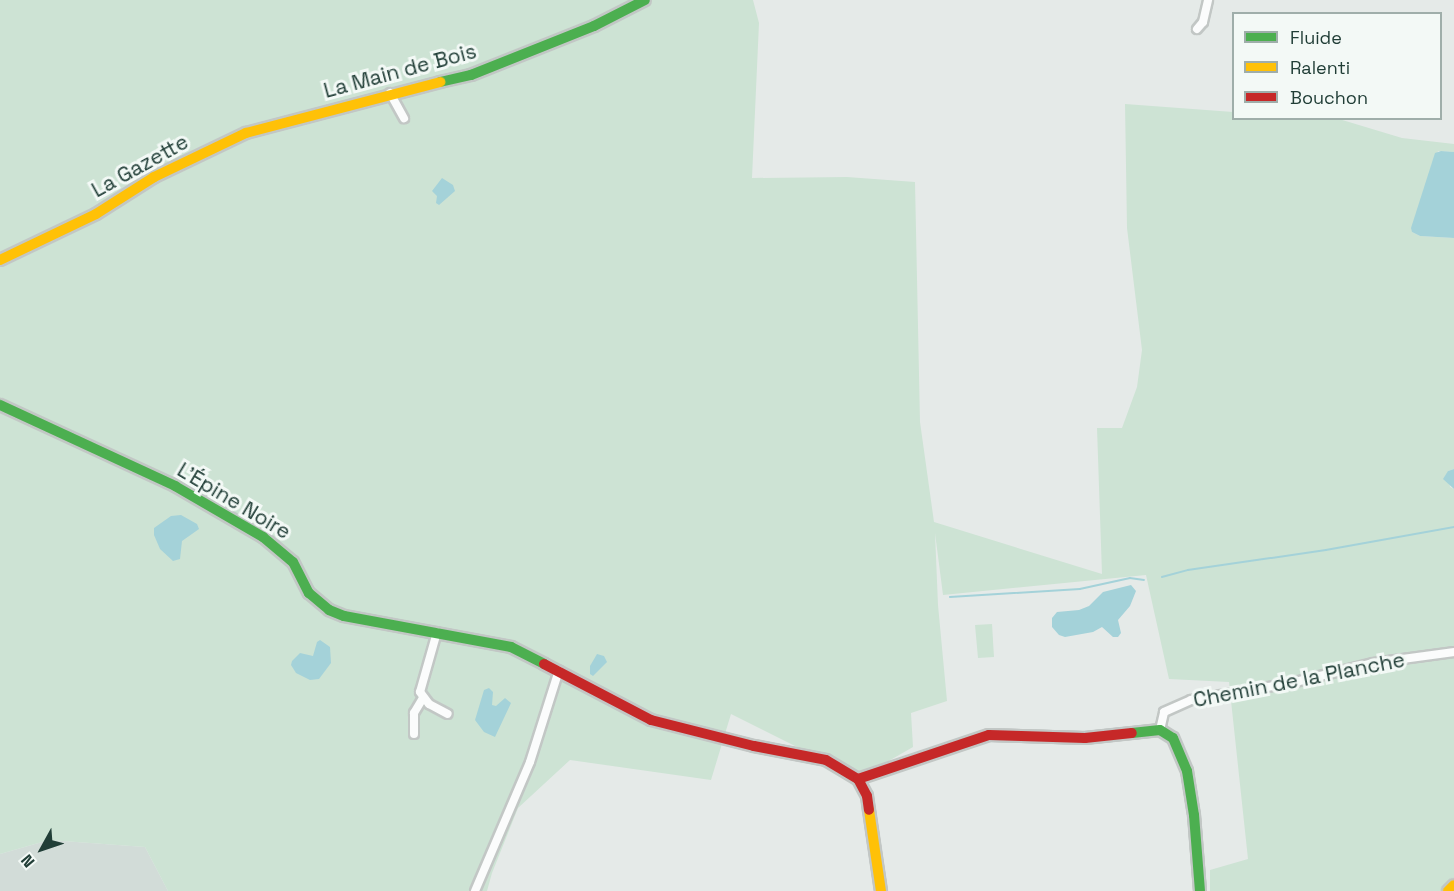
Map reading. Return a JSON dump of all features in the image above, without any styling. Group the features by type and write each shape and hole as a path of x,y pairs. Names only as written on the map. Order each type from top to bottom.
{"street":[{"name":"La Main de Bois","path":"261,127 390,93 471,75 594,26 645,0"},
{"path":"1197,29 1203,22 1208,0"},
{"path":"390,93 404,118"},
{"name":"La Gazette","path":"0,260 96,214 174,167 261,127"},
{"name":"L'Épine Noire","path":"0,405 176,486 264,537 293,562 309,593 329,610 344,616 511,647 651,720 754,746 826,760 858,779"},
{"path":"437,632 420,687 423,698 429,704 448,714"},
{"name":"Chemin de la Planche","path":"1160,730 1164,712 1191,700 1291,683 1373,663 1454,652"},
{"path":"475,891 530,762 559,670"},
{"path":"414,734 414,713 423,698"},
{"path":"881,891 871,809 858,779 989,735 1085,738 1160,730 1176,743 1187,771 1194,815 1200,891"},
{"path":"1448,891 1454,885"}],"shaded area":[{"path":"49,840 145,847 168,891 0,891 0,854"}],"green space":[{"path":"0,0 753,0 759,23 752,178 847,177 915,182 920,422 934,522 1102,574 1097,428 1122,428 1137,387 1142,350 1127,228 1125,104 1232,112 1232,120 1342,120 1402,138 1454,144 1454,152 1438,151 1412,232 1420,236 1454,238 1454,469 1448,471 1450,487 1454,489 1454,886 1441,891 1210,891 1210,870 1248,859 1229,682 1169,679 1146,575 943,595 935,533 938,605 947,701 911,713 913,747 859,778 731,714 711,780 570,760 518,808 487,891 168,891 145,847 49,840 0,854"},
{"path":"992,624 994,657 978,658 975,625"}],"water":[{"path":"1454,152 1454,238 1420,236 1412,232 1411,228 1435,153"},
{"path":"442,178 453,185 455,191 439,205 436,203 437,196 432,191"},
{"path":"1454,469 1454,489 1443,479 1448,471"},
{"path":"181,515 197,524 199,529 182,541 180,559 173,561 160,549 154,535 154,528 171,516"},
{"path":"1131,585 1136,591 1130,606 1118,620 1121,633 1118,637 1113,637 1102,627 1093,632 1065,637 1059,635 1052,627 1052,618 1057,612 1079,610 1089,606 1103,592"},
{"path":"320,640 330,647 331,663 319,679 310,680 296,673 291,665 292,661 300,653 313,656 317,642"},
{"path":"597,654 604,656 607,662 593,676 590,674 590,666"},
{"path":"489,688 493,692 492,705 496,706 505,698 511,703 495,737 484,732 475,720 484,690"}],"waterway":[{"path":"1162,577 1188,570 1326,550 1454,527"},
{"path":"950,597 1080,589 1130,578 1144,580"}],"traffic: fast":[{"path":"440,82 471,75 594,26 645,0"},
{"path":"0,405 175,486 263,537 293,562 309,593 329,610 344,616 511,647 544,664"},
{"path":"1132,733 1160,730 1173,738 1187,771 1194,815 1200,891"}],"traffic: slow":[{"path":"0,260 96,214 154,177 246,133 440,82"},
{"path":"869,810 881,891"},
{"path":"1448,891 1454,885"}],"traffic: jam":[{"path":"544,664 651,720 754,746 826,760 858,779 867,796 869,810"},
{"path":"858,779 989,735 1085,738 1132,733"}]}
